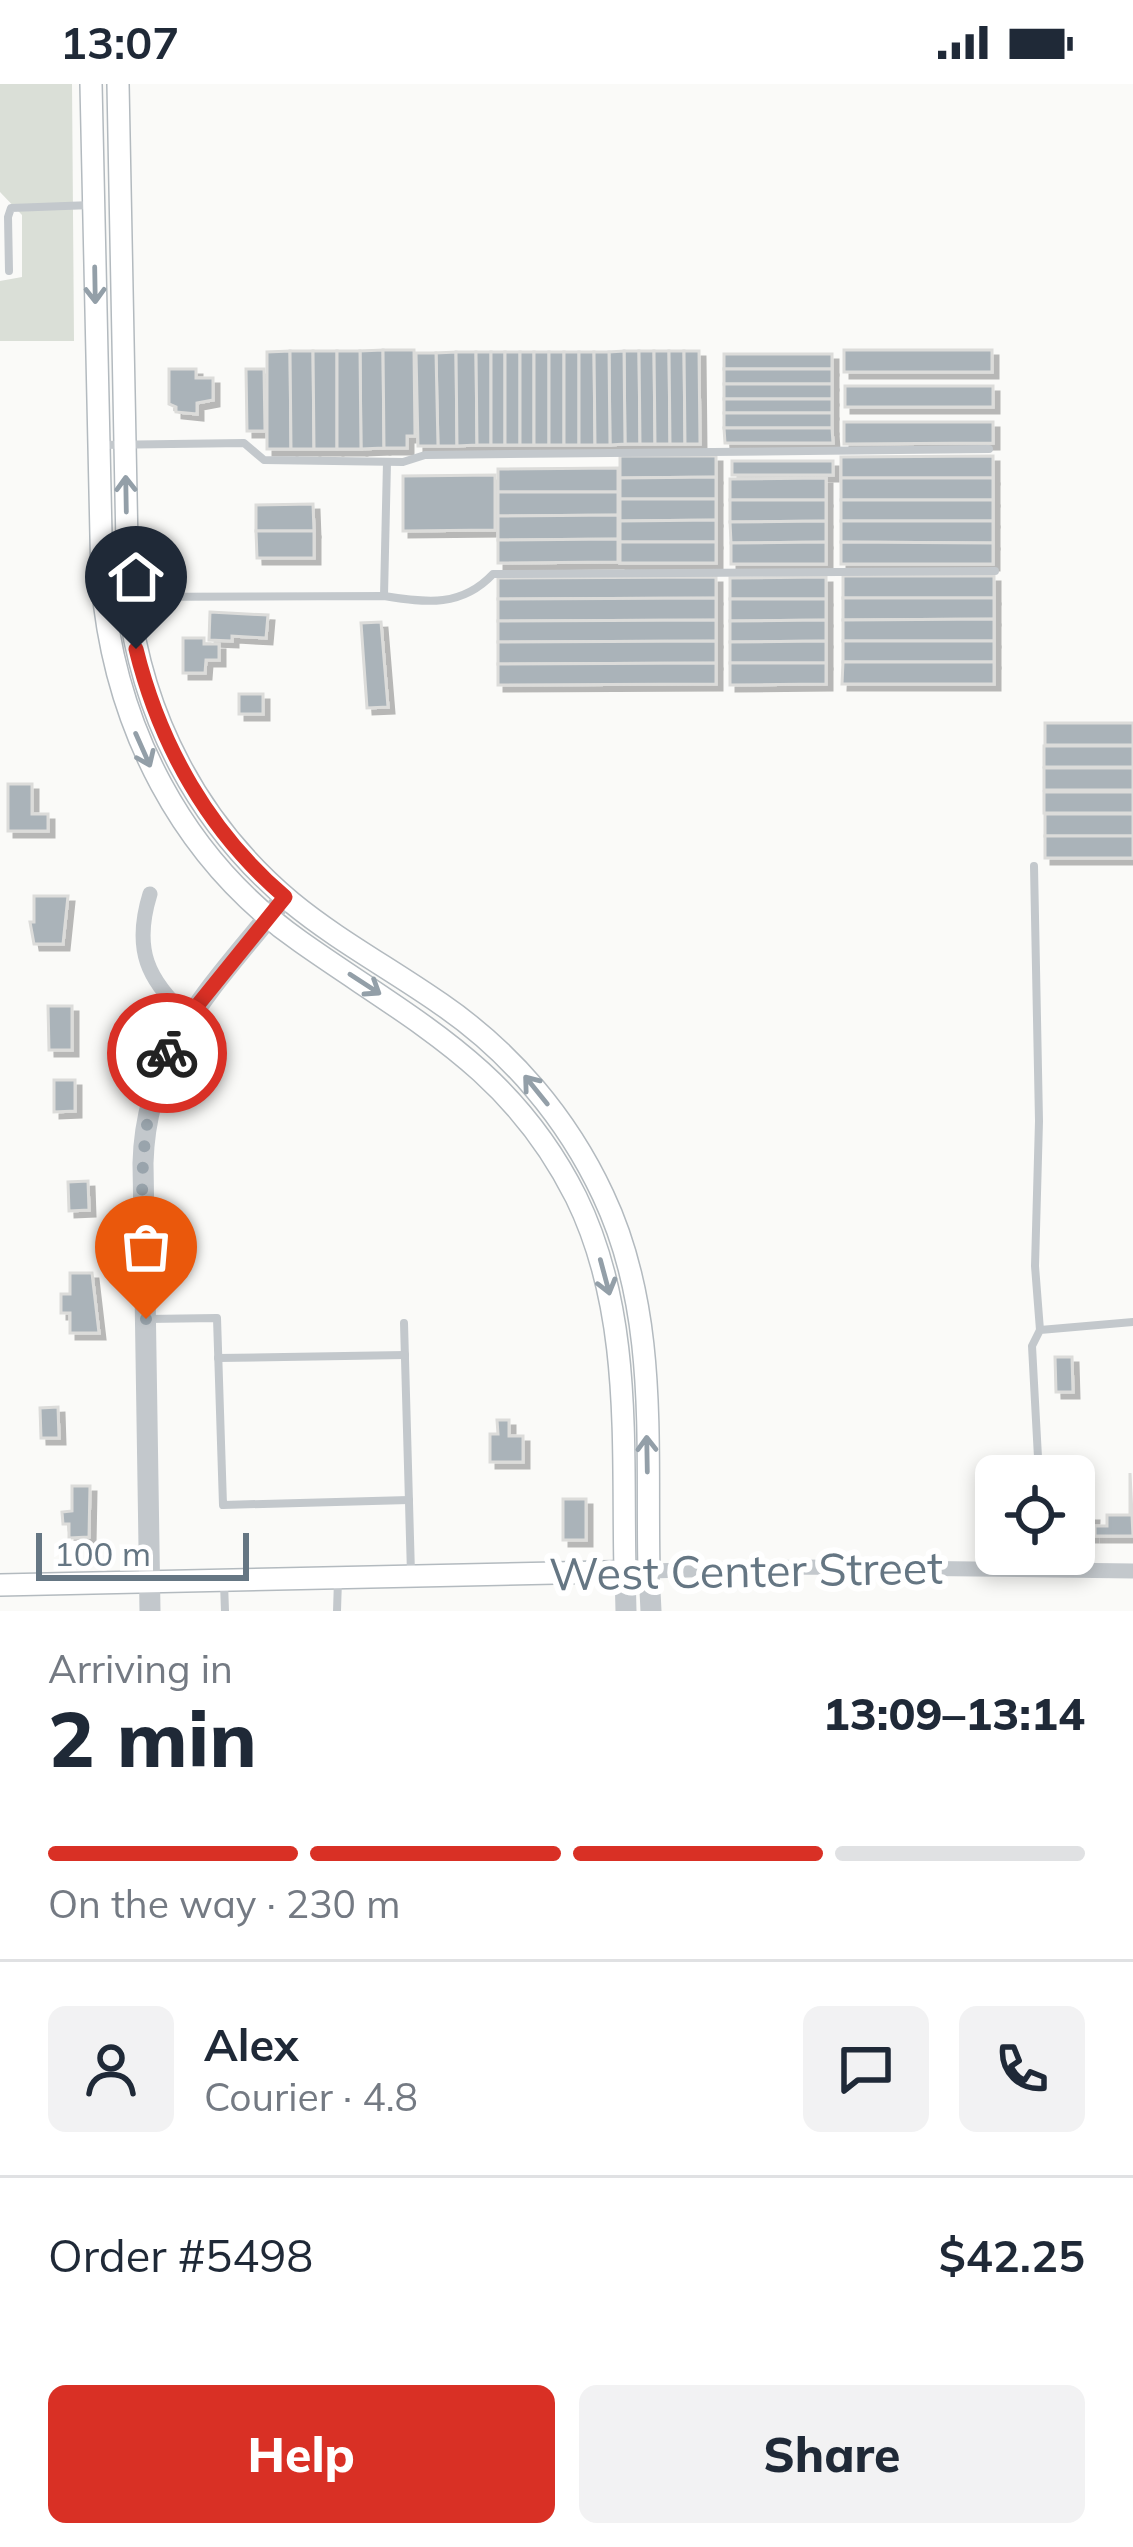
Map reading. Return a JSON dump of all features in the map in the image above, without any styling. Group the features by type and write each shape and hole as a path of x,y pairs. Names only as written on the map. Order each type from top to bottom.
{"main road":[{"path":"91,84 103,597 122,695 157,779 214,863 269,917 467,1056 520,1111 569,1185 600,1258 617,1335 626,1571"},
{"path":"118,84 128,597 142,673 180,767 222,832 285,897 483,1036 537,1090 594,1177 624,1248 642,1324 650,1571"},
{"name":"West Center Street","path":"0,1585 650,1571"}],"street":[{"path":"150,894 143,928 147,969 188,1017"},
{"path":"151,1611 145,1131 160,1070 188,1017 285,897"},
{"name":"West Center Street","path":"650,1571 975,1564"},
{"name":"West Center Street","path":"1095,1567 1133,1571"},
{"path":"626,1571 626,1611"},
{"path":"650,1571 650,1611"}],"lane":[{"path":"9,272 11,208 94,205"},
{"path":"99,445 244,443 264,460 387,462 425,455 989,449"},
{"path":"385,596 387,462"},
{"path":"103,597 385,596 418,602 457,601 493,574 995,571"},
{"path":"1034,866 1039,1121 1035,1266 1040,1330 1032,1346 1039,1455"},
{"path":"146,1319 217,1318 223,1505 409,1500"},
{"path":"1040,1330 1133,1322"},
{"path":"404,1324 411,1576"},
{"path":"218,1358 405,1355"},
{"path":"337,1611 338,1577"},
{"path":"224,1580 225,1611"}],"shaded area":[{"path":"0,84 72,84 74,341 0,341 0,281 22,277 22,215 0,192"}],"building":[{"path":"383,350 384,448 361,449 360,351"},
{"path":"383,350 414,350 415,436 407,436 407,448 384,448"},
{"path":"844,350 992,350 992,372 844,372"},
{"path":"290,351 291,449 267,449 267,352"},
{"path":"290,351 313,351 314,449 291,449"},
{"path":"313,351 337,351 337,449 314,449"},
{"path":"337,351 360,351 361,449 337,449"},
{"path":"624,351 639,351 640,444 625,444"},
{"path":"624,351 625,444 610,445 609,352"},
{"path":"639,351 654,351 655,444 640,444"},
{"path":"654,351 669,351 670,444 655,444"},
{"path":"669,351 684,351 685,444 670,444"},
{"path":"684,351 699,351 700,444 685,444"},
{"path":"456,352 457,446 438,446 436,353"},
{"path":"456,352 476,352 477,445 457,446"},
{"path":"476,352 491,352 491,445 477,445"},
{"path":"491,352 505,352 505,445 491,445"},
{"path":"505,352 520,352 520,445 505,445"},
{"path":"520,352 534,352 534,445 520,445"},
{"path":"534,352 549,352 549,445 534,445"},
{"path":"549,352 564,352 564,445 549,445"},
{"path":"564,352 579,352 579,445 564,445"},
{"path":"579,352 594,352 595,445 579,445"},
{"path":"594,352 609,352 610,445 595,445"},
{"path":"416,353 436,353 438,446 418,446"},
{"path":"724,354 832,354 832,369 724,369"},
{"path":"169,369 196,369 196,378 213,378 213,400 197,403 197,414 176,412 169,404"},
{"path":"246,369 264,369 265,431 247,431"},
{"path":"724,369 832,369 832,384 724,384"},
{"path":"724,384 832,384 832,399 724,399"},
{"path":"845,386 993,386 993,407 845,407"},
{"path":"724,399 832,399 832,413 724,413"},
{"path":"724,413 832,413 832,428 724,428"},
{"path":"844,422 993,422 993,443 844,444"},
{"path":"724,428 832,428 833,443 725,443"},
{"path":"620,456 716,456 716,477 620,478"},
{"path":"993,456 993,478 841,478 841,457"},
{"path":"732,461 833,461 833,475 732,475"},
{"path":"618,468 618,492 498,492 498,469"},
{"path":"495,475 495,530 403,531 403,476"},
{"path":"716,477 716,499 620,499 620,478"},
{"path":"826,478 826,500 730,500 730,479"},
{"path":"841,478 993,478 993,500 841,500"},
{"path":"498,492 618,492 618,515 498,516"},
{"path":"620,499 716,499 716,520 620,521"},
{"path":"730,500 826,500 826,521 730,522"},
{"path":"841,500 993,500 993,521 841,521"},
{"path":"313,504 314,531 256,531 256,505"},
{"path":"618,515 618,539 498,540 498,516"},
{"path":"716,520 716,542 620,542 620,521"},
{"path":"826,521 826,542 731,543 730,522"},
{"path":"841,521 993,521 993,543 841,542"},
{"path":"256,531 314,531 314,558 257,558"},
{"path":"618,539 618,562 498,563 498,540"},
{"path":"620,542 716,542 716,563 620,563"},
{"path":"826,542 826,564 731,564 731,543"},
{"path":"841,542 993,543 993,564 841,564"},
{"path":"843,576 994,576 994,598 843,598"},
{"path":"716,577 716,598 498,599 498,578"},
{"path":"826,577 826,599 730,599 730,578"},
{"path":"716,598 716,620 498,621 498,599"},
{"path":"843,598 994,598 994,619 843,620"},
{"path":"730,599 826,599 826,620 730,621"},
{"path":"210,612 268,615 266,638 209,640"},
{"path":"994,619 994,641 843,641 843,620"},
{"path":"716,620 716,641 498,642 498,621"},
{"path":"826,620 826,641 730,642 730,621"},
{"path":"381,622 388,707 367,708 361,623"},
{"path":"183,638 219,644 219,660 206,660 205,673 183,673"},
{"path":"716,641 716,663 498,664 498,642"},
{"path":"826,641 826,663 730,663 730,642"},
{"path":"843,641 994,641 994,662 843,662"},
{"path":"843,662 994,662 994,684 842,684"},
{"path":"716,663 716,684 498,685 498,664"},
{"path":"730,663 826,663 826,684 730,685"},
{"path":"239,694 263,694 263,714 239,714"},
{"path":"1045,723 1133,723 1133,745 1045,745"},
{"path":"1044,746 1133,746 1133,767 1044,767"},
{"path":"1044,768 1133,768 1133,790 1044,790"},
{"path":"8,784 32,784 32,814 48,814 48,831 8,831"},
{"path":"1044,792 1133,792 1133,813 1044,813"},
{"path":"1045,814 1133,814 1133,836 1045,836"},
{"path":"1045,836 1133,836 1133,858 1045,858"},
{"path":"34,896 68,896 63,944 34,944 30,922 34,922"},
{"path":"48,1006 72,1006 72,1050 49,1050"},
{"path":"54,1080 75,1080 75,1111 54,1112"},
{"path":"88,1181 89,1210 69,1211 68,1182"},
{"path":"70,1273 92,1273 99,1333 70,1333 70,1313 61,1313 61,1294 70,1294"},
{"path":"1055,1357 1072,1357 1073,1392 1056,1392"},
{"path":"58,1407 59,1438 41,1438 40,1408"},
{"path":"497,1420 509,1420 509,1436 523,1436 523,1462 490,1462 490,1434 498,1434"},
{"path":"1130,1473 1133,1536 1095,1536 1095,1526 1107,1526 1107,1515 1130,1515"},
{"path":"72,1486 90,1486 89,1537 69,1538 69,1524 63,1524 62,1512 72,1511"},
{"path":"563,1499 586,1499 586,1540 563,1540"}],"way so far":[{"path":"146,1319 144,1145 153,1092 167,1053"}],"route":[{"path":"136,649 159,722 193,790 238,851 285,897 188,1017 167,1053"}]}
